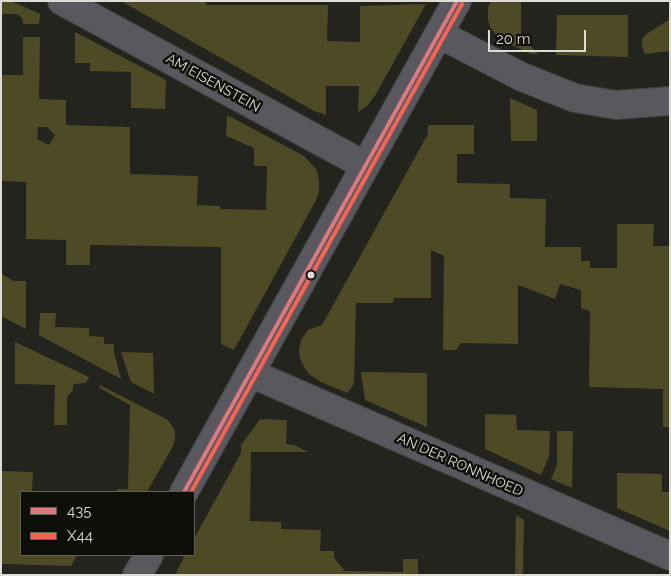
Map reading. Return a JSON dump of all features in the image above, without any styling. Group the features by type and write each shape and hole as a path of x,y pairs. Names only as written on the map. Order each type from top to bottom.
{"street":[{"name":"AM EISENSTEIN","path":"62,1 364,165"},
{"path":"185,491 364,165 457,1"},
{"path":"439,34 522,77 576,98 616,105 670,100"},
{"name":"AN DER RONNHOED","path":"250,374 670,556"},
{"path":"137,575 148,556"}],"shaded area":[{"path":"1,1 11,1 40,14 39,24 23,24 23,20 16,14 1,14"},
{"path":"121,1 206,1 206,5 328,5 327,41 360,42 360,6 426,4 368,105 358,112 359,86 326,86 326,115 314,111"},
{"path":"491,1 521,1 521,35 538,54 532,54 505,42 497,36 490,27 488,20 488,8"},
{"path":"557,15 628,15 628,57 556,55"},
{"path":"670,19 670,51 645,54 642,40 645,35"},
{"path":"75,32 166,80 165,109 131,108 131,72 90,71 90,63 75,63"},
{"path":"23,37 40,37 39,99 66,100 66,125 130,127 130,174 198,176 197,205 220,206 220,209 266,210 267,166 254,166 254,148 226,136 227,115 304,156 316,169 319,180 319,192 315,202 234,350 221,344 221,247 90,245 90,265 66,265 66,240 26,239 26,182 1,181 1,75 23,75","holes":["38,127 47,127 55,135 49,145 37,139"]},
{"path":"510,98 537,110 537,141 511,141"},
{"path":"428,125 474,125 474,154 457,154 457,183 510,184 510,198 546,199 545,247 581,247 581,261 590,261 590,268 617,268 617,224 654,224 653,246 670,246 670,427 663,427 663,389 589,387 590,311 581,308 581,290 560,284 555,299 518,285 518,344 461,343 456,350 443,350 444,256 431,250 431,298 394,298 393,303 356,303 354,384 347,393 321,382 309,374 300,358 301,340 308,330 322,325 428,134"},
{"path":"1,273 13,281 26,281 26,329 1,316"},
{"path":"40,313 56,313 55,327 89,328 89,336 104,337 104,344 114,344 114,352 121,379 39,335"},
{"path":"15,342 89,377 86,383 73,384 73,390 67,397 67,425 54,425 55,385 15,384"},
{"path":"121,352 153,353 154,394 131,382"},
{"path":"361,372 427,373 427,427 365,400"},
{"path":"100,385 168,420 175,431 173,446 148,491 117,491 117,489 128,489 130,405 99,387"},
{"path":"485,414 516,415 517,430 550,431 549,457 541,475 485,449"},
{"path":"260,419 287,420 286,444 294,445 308,452 251,452 250,521 281,522 281,529 321,530 320,551 334,551 334,558 345,571 403,572 403,559 418,559 418,575 175,575 184,556 195,556 195,537 241,453 241,445"},
{"path":"557,431 573,431 572,488 551,479 557,465"},
{"path":"1,471 33,472 32,491 20,491 20,556 76,556 71,566 1,564"},
{"path":"617,473 662,474 662,492 670,492 670,531 617,508"},
{"path":"516,515 524,520 523,575 515,575"}],"transit line":[{"name":"435","path":"185,491 457,1"},
{"name":"X44","path":"192,491 462,4"}]}
